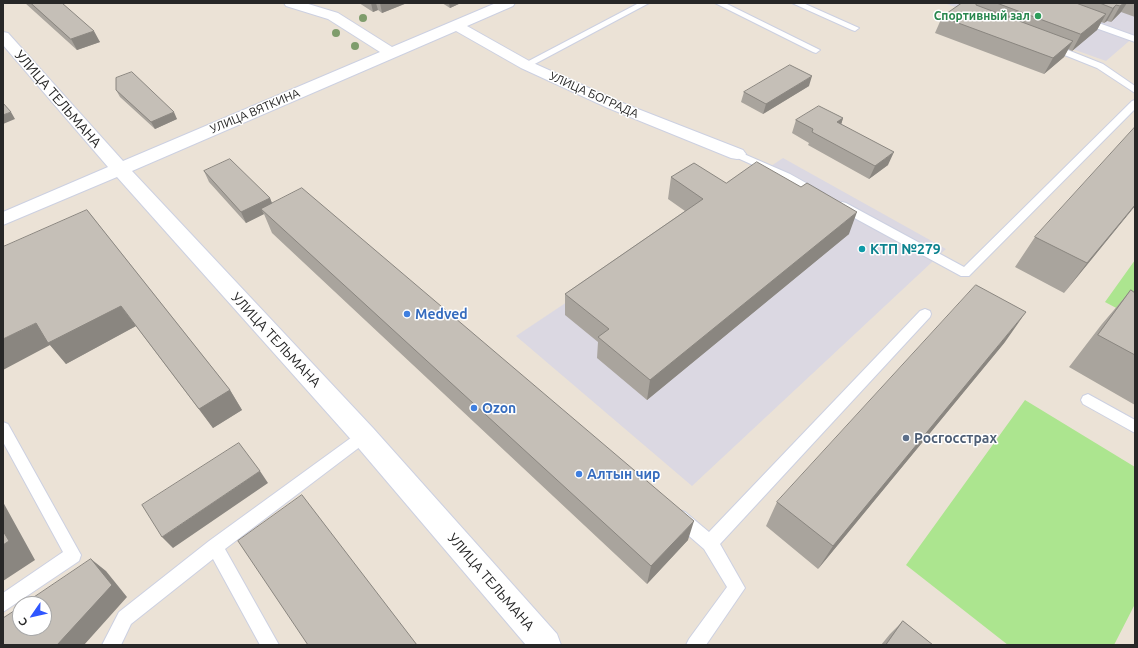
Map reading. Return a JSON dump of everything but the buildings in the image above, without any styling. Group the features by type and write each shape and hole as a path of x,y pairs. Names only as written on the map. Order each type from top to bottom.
{"street":[{"path":"291,3 333,16 390,53"},
{"name":"УЛИЦА ВЯТКИНА","path":"3,219 456,25 498,5"},
{"name":"УЛИЦА БОГРАДА","path":"456,25 526,65 614,104 737,154"},
{"name":"УЛИЦА ТЕЛЬМАНА","path":"3,36 120,169 364,436 546,645"}],"lane":[{"path":"526,65 645,3"},
{"path":"719,3 816,50"},
{"path":"796,3 855,28"},
{"path":"1070,16 1135,39"},
{"path":"1040,43 1100,66 1135,90"},
{"path":"737,154 786,176 965,273 1135,103"},
{"path":"710,543 925,314"},
{"path":"1088,400 1135,427"},
{"path":"3,428 73,555 3,603"},
{"path":"111,645 125,618 215,546 364,436"},
{"path":"668,507 710,543 737,588 695,645"},
{"path":"215,546 270,645"}],"shaded area":[{"path":"944,3 1135,3 1135,36 1106,61"},
{"path":"783,158 946,249 692,486 516,336"}],"green space":[{"path":"1135,260 1135,318 1105,302"},
{"path":"1025,400 1135,467 1135,604 1114,645 1008,645 906,565"}],"place":[{"name":"Спортивный зал","path":"1038,16"},
{"name":"КТП №279","path":"862,249"},
{"name":"Medved","path":"407,314"},
{"name":"Ozon","path":"474,408"},
{"name":"Росгосстрах","path":"906,438"},
{"name":"Алтын чир","path":"579,474"}]}
